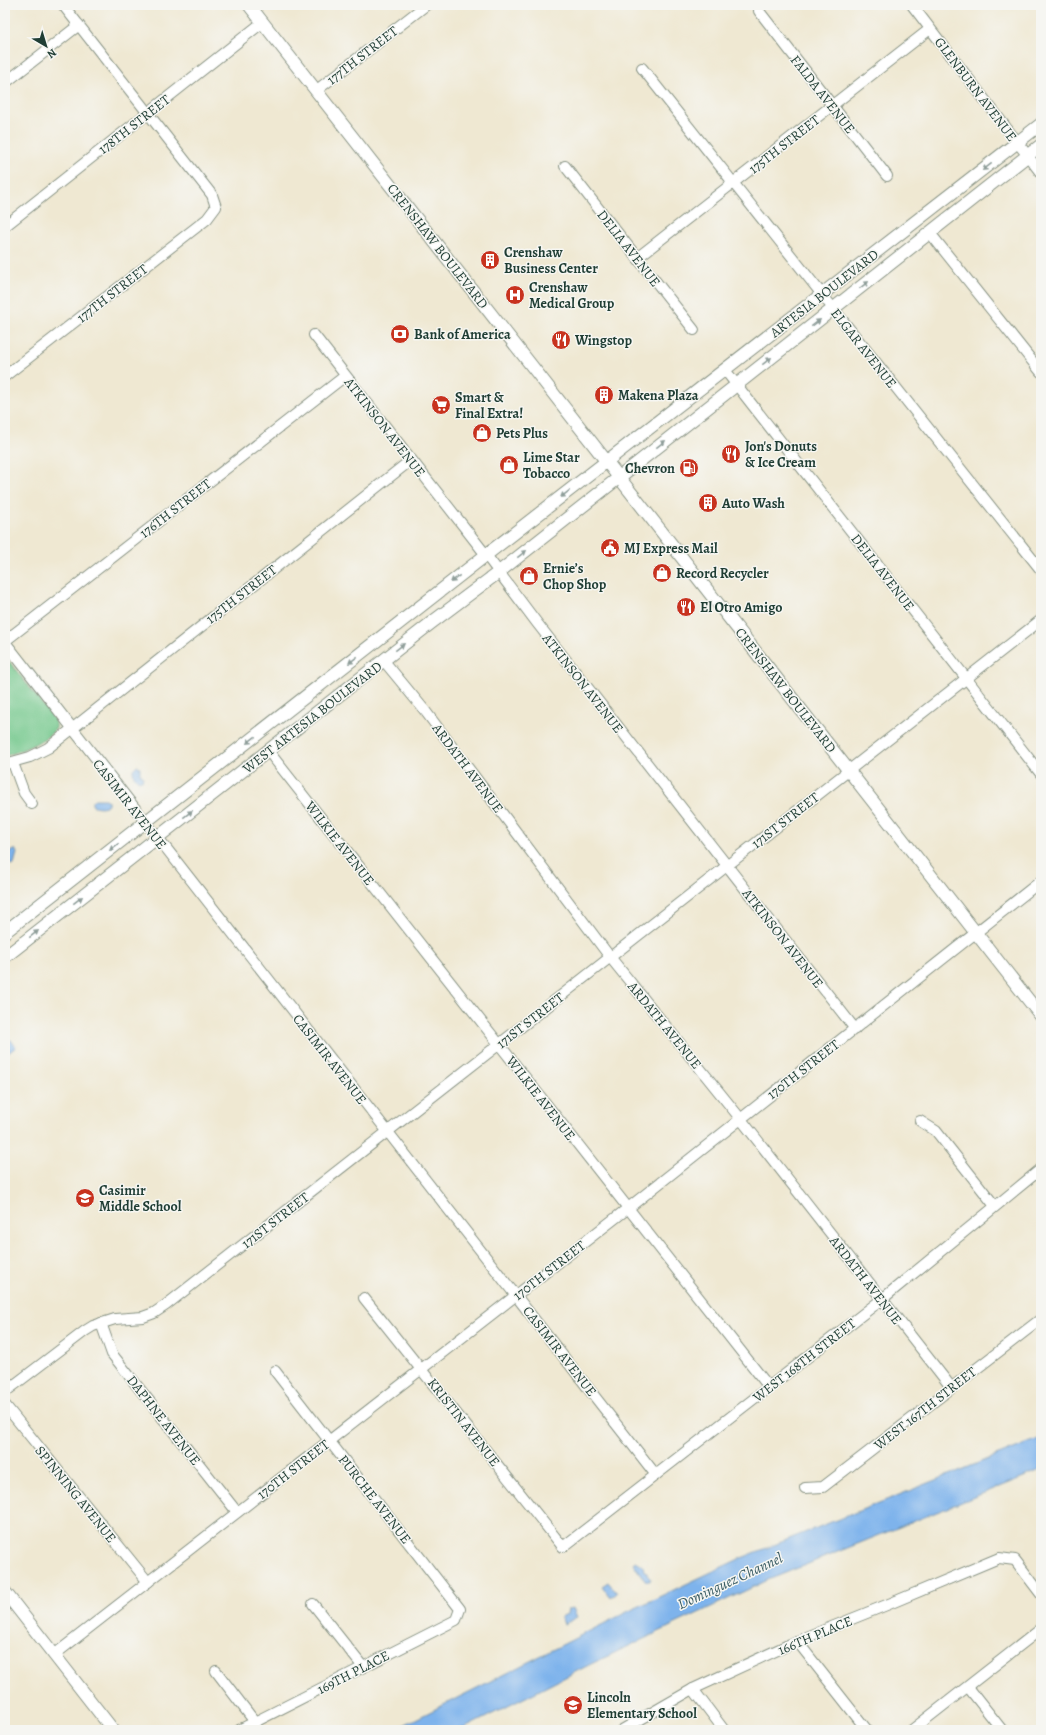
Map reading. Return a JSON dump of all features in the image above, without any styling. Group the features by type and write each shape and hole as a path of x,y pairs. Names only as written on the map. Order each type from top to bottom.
{"main road":[{"name":"CRENSHAW BOULEVARD","path":"249,5 1041,1016"},
{"name":"ARTESIA BOULEVARD","path":"607,461 1041,124"},
{"name":"ARTESIA BOULEVARD","path":"619,477 1041,145"},
{"name":"WEST ARTESIA BOULEVARD","path":"5,932 607,461"},
{"name":"WEST ARTESIA BOULEVARD","path":"5,957 619,477"},
{"path":"5,1592 113,1730"}],"street":[{"path":"63,5 148,113"},
{"name":"177TH STREET","path":"317,90 426,5"},
{"name":"GLENBURN AVENUE","path":"912,5 1041,172"},
{"name":"FALDA AVENUE","path":"759,12 887,176"},
{"name":"178TH STREET","path":"5,226 263,22"},
{"path":"5,83 78,25"},
{"name":"175TH STREET","path":"637,258 930,29"},
{"name":"ELGAR AVENUE","path":"642,68 1041,570"},
{"name":"177TH STREET","path":"5,376 207,219 216,207 212,195 148,113"},
{"name":"DELIA AVENUE","path":"565,166 694,330"},
{"path":"930,233 1041,372"},
{"name":"ATKINSON AVENUE","path":"314,335 486,555 536,623 855,1029"},
{"name":"DELIA AVENUE","path":"725,370 1041,774"},
{"name":"176TH STREET","path":"5,642 345,376"},
{"name":"175TH STREET","path":"9,764 30,757 48,748 411,460"},
{"name":"171ST STREET","path":"5,1392 85,1331 101,1323 115,1319 143,1317 166,1306 499,1043 1041,620"},
{"name":"CASIMIR AVENUE","path":"5,642 656,1475"},
{"name":"ARDATH AVENUE","path":"384,660 426,712 610,957 740,1118 881,1300 951,1387"},
{"name":"WILKIE AVENUE","path":"269,752 768,1387"},
{"path":"9,764 24,793 32,804"},
{"name":"170TH STREET","path":"54,1655 627,1209 1041,881"},
{"path":"920,1121 936,1131 995,1206"},
{"name":"WEST 168TH STREET","path":"563,1547 881,1300 1041,1169"},
{"name":"KRISTIN AVENUE","path":"364,1298 563,1547"},
{"name":"WEST 167TH STREET","path":"805,1488 823,1487 1041,1319"},
{"name":"DAPHNE AVENUE","path":"101,1323 112,1354 237,1512"},
{"name":"PURCHE AVENUE","path":"275,1371 460,1608"},
{"name":"SPINNING AVENUE","path":"5,1405 148,1582"},
{"name":"166TH PLACE","path":"622,1730 693,1689 797,1641 999,1558 1015,1560 1041,1594"},
{"path":"313,1604 363,1667"},
{"name":"169TH PLACE","path":"239,1730 456,1620 460,1608"},
{"path":"912,1730 1041,1629"},
{"path":"797,1641 867,1730"},
{"path":"216,1672 255,1722"},
{"path":"968,1687 1002,1730"},
{"path":"693,1689 724,1730"}],"green space":[{"path":"5,656 54,719 56,728 41,741 25,749 5,756"}],"water":[{"path":"137,765 140,767 140,773 143,777 142,780 139,781 135,778 133,773 133,769"},
{"path":"95,799 105,799 108,801 108,805 100,807 92,805 92,801"},
{"path":"15,849 17,853 14,864 11,865 5,858 5,855"},
{"path":"5,1038 7,1040 11,1040 16,1047 8,1053 5,1049"},
{"name":"Dominguez Channel","path":"1041,1438 1041,1470 768,1580 591,1664 461,1730 394,1730 625,1613 739,1559"},
{"path":"635,1561 643,1566 644,1571 647,1572 651,1578 650,1581 645,1581 633,1563"},
{"path":"608,1582 617,1593 611,1598 602,1586"},
{"path":"573,1608 577,1617 564,1624 561,1617 567,1614 568,1609"}],"place":[{"name":"Crenshaw Business Center","path":"490,260"},
{"name":"Crenshaw Medical Group","path":"515,295"},
{"name":"Bank of America","path":"400,334"},
{"name":"Wingstop","path":"561,340"},
{"name":"Makena Plaza","path":"604,395"},
{"name":"Smart & Final Extra!","path":"441,405"},
{"name":"Pets Plus","path":"482,433"},
{"name":"Jon's Donuts & Ice Cream","path":"731,454"},
{"name":"Lime Star Tobacco","path":"509,465"},
{"name":"Chevron","path":"689,468"},
{"name":"Auto Wash","path":"708,503"},
{"name":"MJ Express Mail","path":"610,548"},
{"name":"Record Recycler","path":"662,573"},
{"name":"Ernie’s Chop Shop","path":"529,576"},
{"name":"El Otro Amigo","path":"686,607"},
{"name":"Casimir Middle School","path":"85,1198"},
{"name":"Lincoln Elementary School","path":"573,1705"}]}
